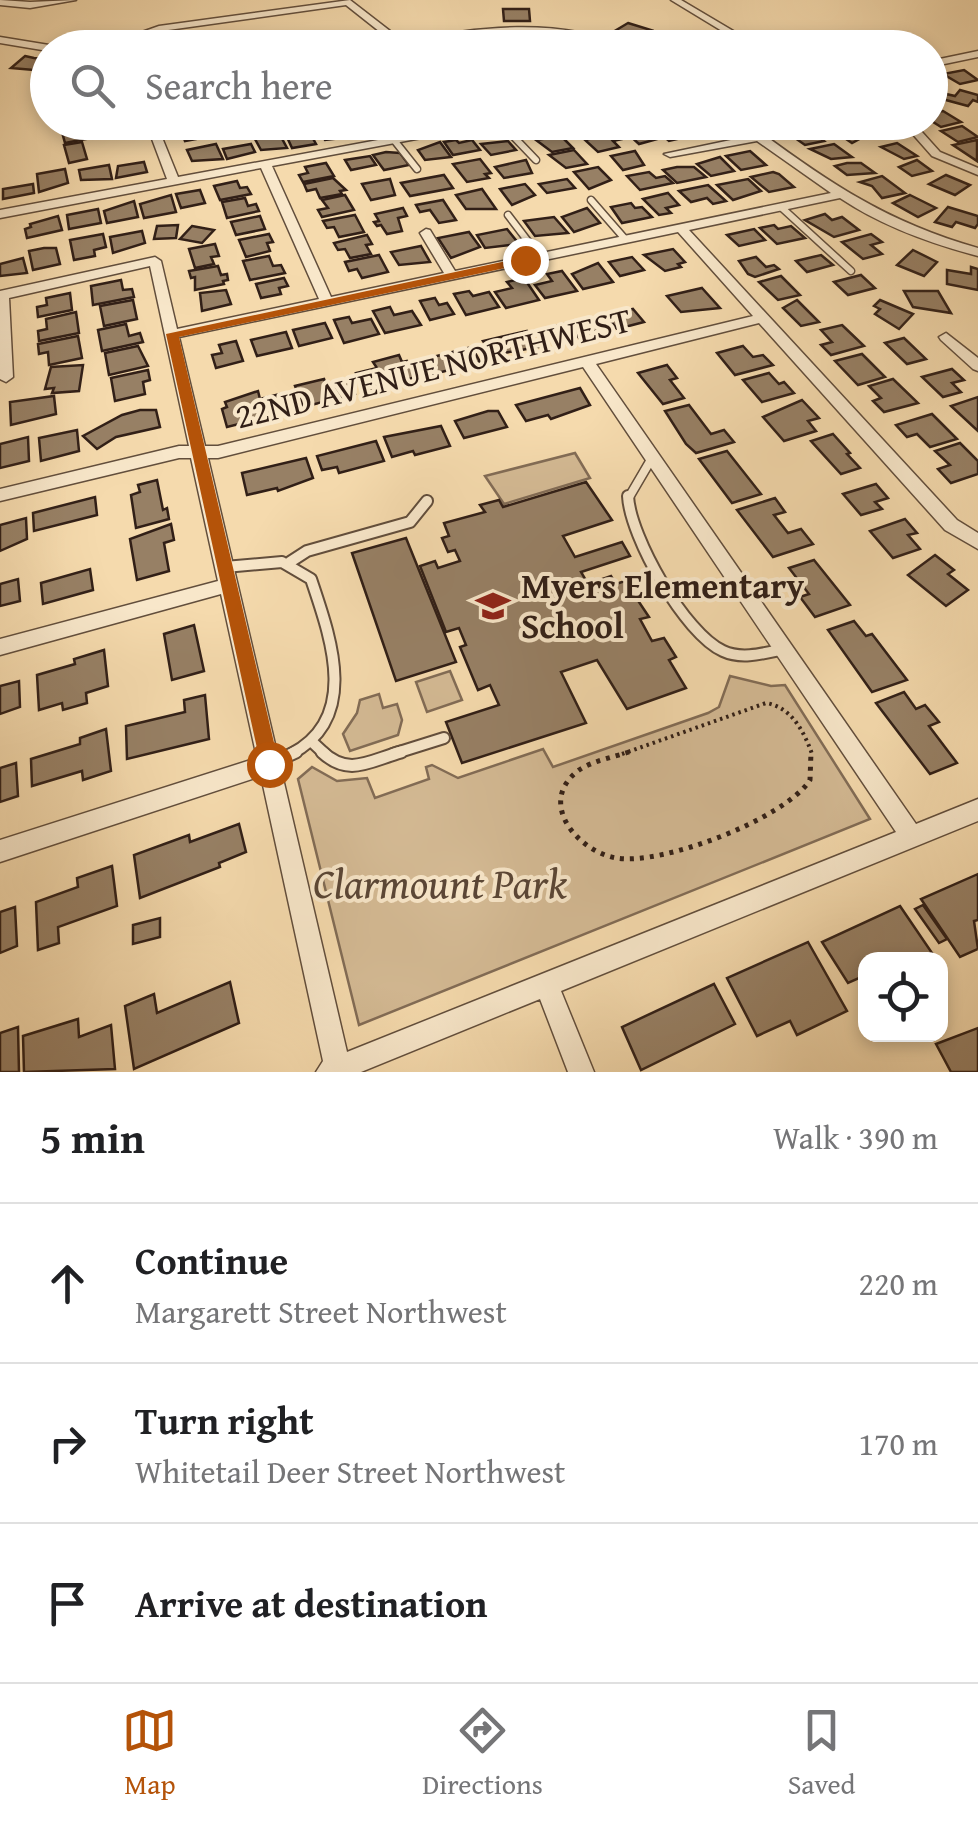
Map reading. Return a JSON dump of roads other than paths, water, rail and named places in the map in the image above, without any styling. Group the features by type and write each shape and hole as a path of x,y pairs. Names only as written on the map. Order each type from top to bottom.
{"street":[{"path":"0,2 30,5 72,0"},
{"path":"675,0 727,30"},
{"path":"155,30 348,2 384,30"},
{"path":"0,40 30,45"},
{"path":"948,60 978,54"},
{"path":"156,140 173,180"},
{"path":"0,214 394,140"},
{"path":"670,154 744,140"},
{"path":"764,140 839,195 889,224 978,252"},
{"path":"924,140 936,154 978,172"},
{"path":"264,164 327,303"},
{"path":"172,334 839,195"},
{"path":"680,227 951,525 978,542"},
{"path":"426,233 452,276"},
{"path":"6,377 1,296 156,260 333,1070 978,810"},
{"name":"22ND AVENUE NORTHWEST","path":"0,495 179,452 218,452 762,318"},
{"path":"946,337 978,366"},
{"path":"587,362 912,837"},
{"path":"0,647 227,576"},
{"path":"0,851 269,764"},
{"path":"546,984 582,1072"}],"lane":[{"path":"394,140 417,169"},
{"path":"517,140 536,160"},
{"path":"591,200 626,239"},
{"path":"781,206 852,272"},
{"path":"508,215 540,258"},
{"path":"652,458 628,494 628,511 640,540 688,618 704,640 722,652 747,656 784,649"},
{"path":"227,576 290,562 307,551 410,522 428,501"},
{"path":"269,764 311,741 336,700 336,670 311,579 290,562"},
{"path":"311,741 336,764 348,768 444,738"}],"place":[{"name":"Myers Elementary School","path":"493,606"}],"park label":[{"name":"Clarmount Park","path":"440,883"}]}
